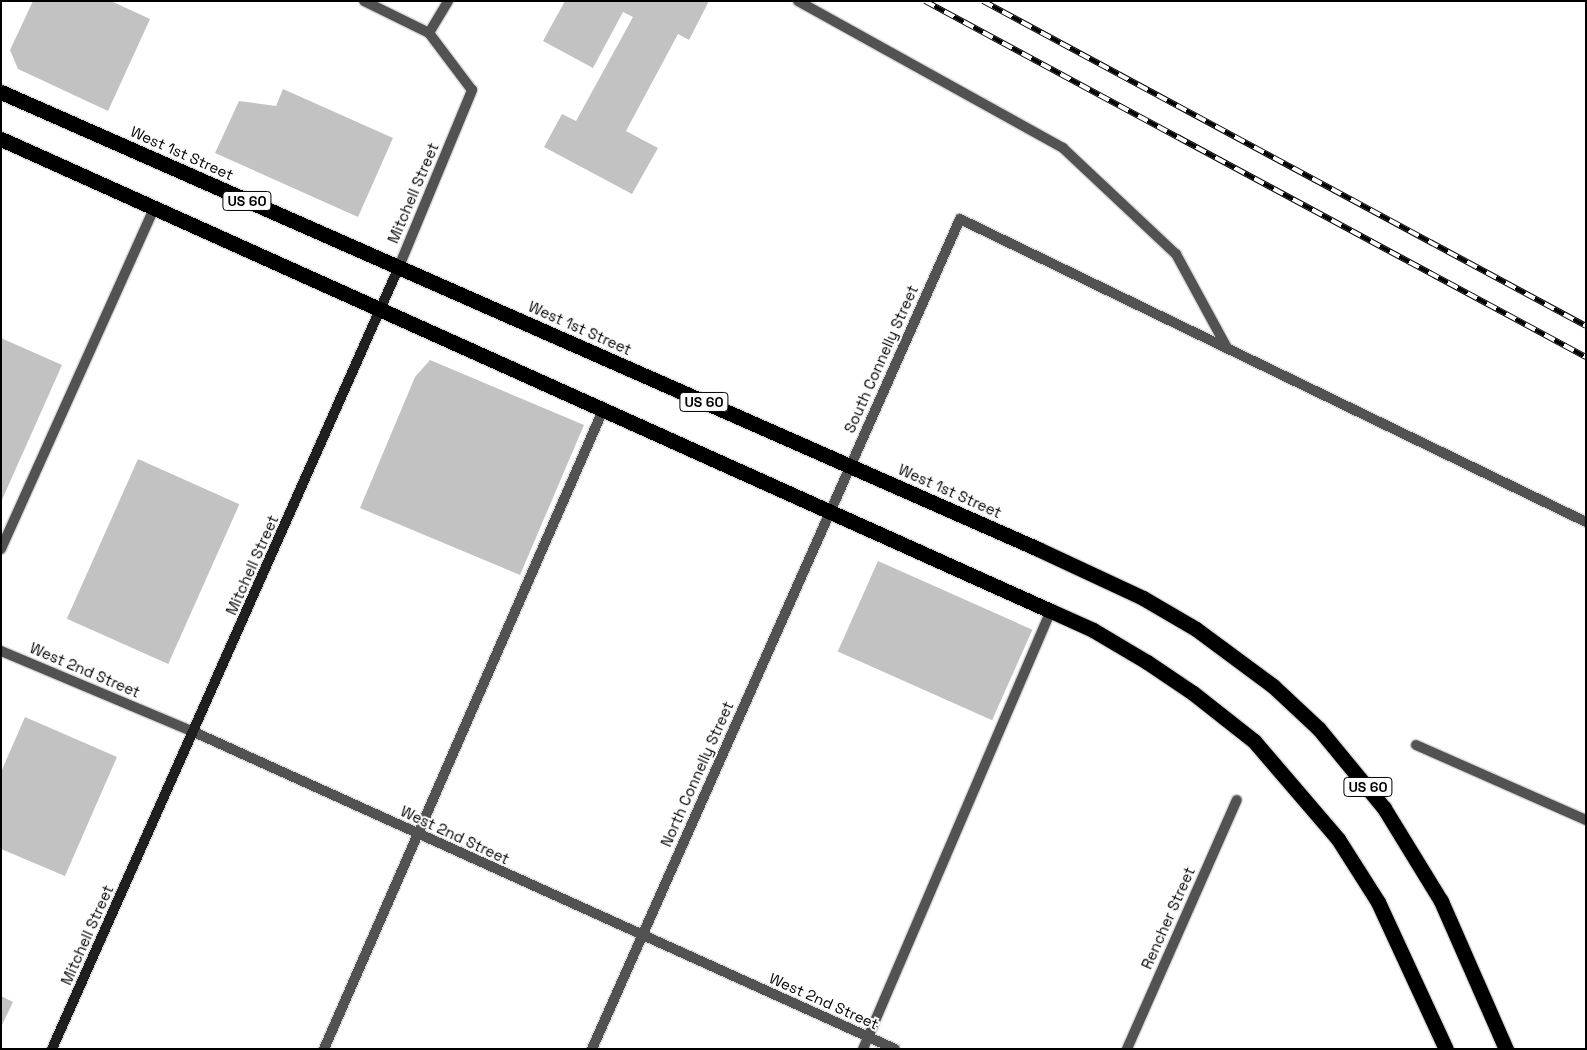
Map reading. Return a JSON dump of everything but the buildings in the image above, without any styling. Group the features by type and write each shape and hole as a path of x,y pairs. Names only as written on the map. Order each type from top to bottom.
{"highway":[{"name":"West 1st Street","path":"1,92 398,269 850,466 1143,598 1196,629 1266,680 1318,729 1356,771 1394,824 1441,901 1506,1049"},
{"path":"1,139 1093,630 1193,693 1254,741 1295,787 1338,839 1378,902 1446,1049"}],"street":[{"path":"364,1 429,33 448,1"},
{"path":"798,1 1063,148 1176,254 1228,348 1586,522"},
{"name":"Mitchell Street","path":"52,1049 381,311 472,90 429,33"},
{"path":"1,549 154,208"},
{"name":"South Connelly Street","path":"831,511 960,220 1228,348"},
{"path":"324,1049 416,834 603,410"},
{"name":"North Connelly Street","path":"592,1049 831,511"},
{"path":"863,1049 1051,611"},
{"name":"West 2nd Street","path":"1,651 194,732 641,937 895,1049"},
{"path":"1416,745 1586,820"},
{"name":"Rencher Street","path":"1127,1049 1237,800"}],"railway":[{"path":"925,1 1586,357"},
{"path":"983,1 1586,326"}]}
